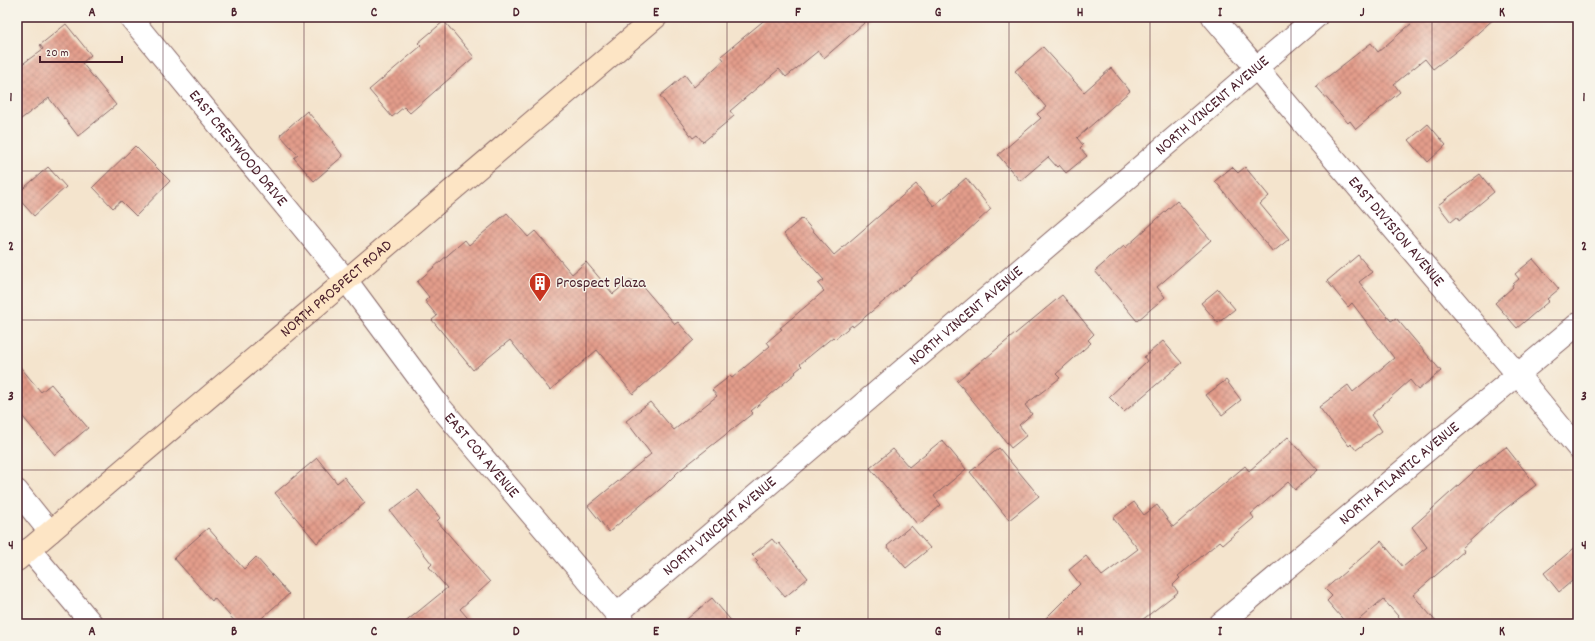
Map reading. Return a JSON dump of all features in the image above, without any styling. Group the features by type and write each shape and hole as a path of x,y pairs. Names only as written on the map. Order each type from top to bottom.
{"main road":[{"name":"NORTH PROSPECT ROAD","path":"23,555 656,17"}],"street":[{"name":"EAST CRESTWOOD DRIVE","path":"130,17 346,280"},
{"name":"EAST DIVISION AVENUE","path":"1213,17 1518,375 1578,448"},
{"name":"NORTH VINCENT AVENUE","path":"621,619 1256,67 1316,17"},
{"name":"EAST COX AVENUE","path":"346,280 440,408 621,619"},
{"name":"NORTH ATLANTIC AVENUE","path":"1220,624 1578,324"},
{"path":"17,491 50,532"},
{"path":"23,555 92,624"}],"building":[{"path":"768,17 871,17 824,58 818,51 786,77 779,69 730,111 734,116 703,142 697,135 693,138 660,96 685,75 694,87 724,60 721,56"},
{"path":"1419,17 1496,17 1463,46 1433,69 1425,59 1394,84 1400,92 1356,129 1350,121 1348,123 1316,86 1371,43 1378,52"},
{"path":"444,21 474,57 410,113 404,107 392,117 369,90 421,46 418,43"},
{"path":"66,24 91,55 82,63 116,105 78,136 49,98 17,122 17,68 43,49 40,45"},
{"path":"1043,47 1084,92 1111,68 1130,91 1077,138 1083,145 1080,148 1087,156 1066,173 1059,165 1057,167 1048,157 1020,181 998,155 1041,118 1037,114 1046,107 1015,71"},
{"path":"307,111 333,141 332,142 343,156 314,181 294,158 298,155 280,135"},
{"path":"1428,124 1446,145 1428,162 1409,140"},
{"path":"135,146 170,181 136,216 121,201 113,208 93,187"},
{"path":"48,167 66,187 34,216 17,197 17,194"},
{"path":"1232,167 1238,173 1245,167 1269,196 1260,204 1289,239 1273,252 1215,181"},
{"path":"1480,174 1494,192 1459,221 1457,217 1451,222 1438,205"},
{"path":"966,178 991,209 964,234 853,327 852,325 835,339 833,337 800,364 802,366 795,372 796,373 751,411 753,413 678,472 665,485 609,532 588,506 651,454 626,421 650,402 674,430 717,396 712,390 730,376 732,378 770,346 767,342 782,329 780,328 824,291 818,284 824,280 784,234 802,218 834,255 916,184 934,206"},
{"path":"1177,201 1211,240 1157,287 1165,297 1137,321 1095,271 1124,246 1125,248"},
{"name":"Prospect Plaza","path":"507,213 528,237 535,231 572,274 586,262 613,294 630,280 639,282 675,324 678,322 694,340 633,394 597,350 550,390 510,340 473,370 432,320 437,316 425,301 429,297 417,282 465,240 469,245"},
{"path":"1358,255 1372,272 1359,282 1391,321 1396,318 1441,371 1418,390 1410,380 1371,415 1382,431 1356,450 1351,444 1349,446 1319,407 1348,385 1353,392 1394,358 1352,303 1348,307 1327,281"},
{"path":"1533,259 1559,289 1547,299 1549,301 1517,328 1495,303 1513,287 1512,285 1519,279 1515,274"},
{"path":"1218,289 1235,309 1218,323 1201,303"},
{"path":"1062,295 1094,334 1088,340 1091,343 1056,374 1060,378 1025,405 1032,414 1019,425 1027,435 1011,448 957,381"},
{"path":"1163,341 1182,363 1124,412 1109,397 1147,361 1144,357"},
{"path":"17,363 41,392 51,384 88,428 55,455 17,410"},
{"path":"1226,380 1241,400 1222,415 1206,395"},
{"path":"1288,437 1318,470 1295,490 1288,482 1251,514 1254,518 1223,544 1220,541 1178,576 1180,578 1173,585 1178,592 1137,624 1040,624 1080,584 1069,570 1086,556 1102,576 1138,549 1113,518 1134,502 1144,515 1157,505 1173,527 1245,466 1249,471"},
{"path":"942,440 966,469 934,496 941,505 918,525 870,468 893,449 909,467"},
{"path":"1506,447 1536,485 1500,513 1462,548 1464,551 1413,595 1438,624 1405,624 1383,599 1354,624 1347,624 1327,601 1332,596 1325,589 1381,541 1403,567 1427,547 1412,527 1479,467"},
{"path":"999,448 1039,496 1009,520 970,472"},
{"path":"317,458 337,483 344,477 365,503 317,543 275,493"},
{"path":"418,490 440,518 437,521 490,582 460,609 473,624 403,624 447,588 429,567 432,564 390,511"},
{"path":"911,526 930,548 906,568 887,546"},
{"path":"208,528 244,569 256,557 289,594 255,624 237,624 214,598 212,601 174,558"},
{"path":"772,539 777,545 779,543 808,578 785,597 756,563 758,561 752,555"},
{"path":"1578,545 1578,576 1559,592 1544,573"},
{"path":"712,598 734,624 681,624"}],"place":[{"name":"Prospect Plaza","path":"540,302"}]}
